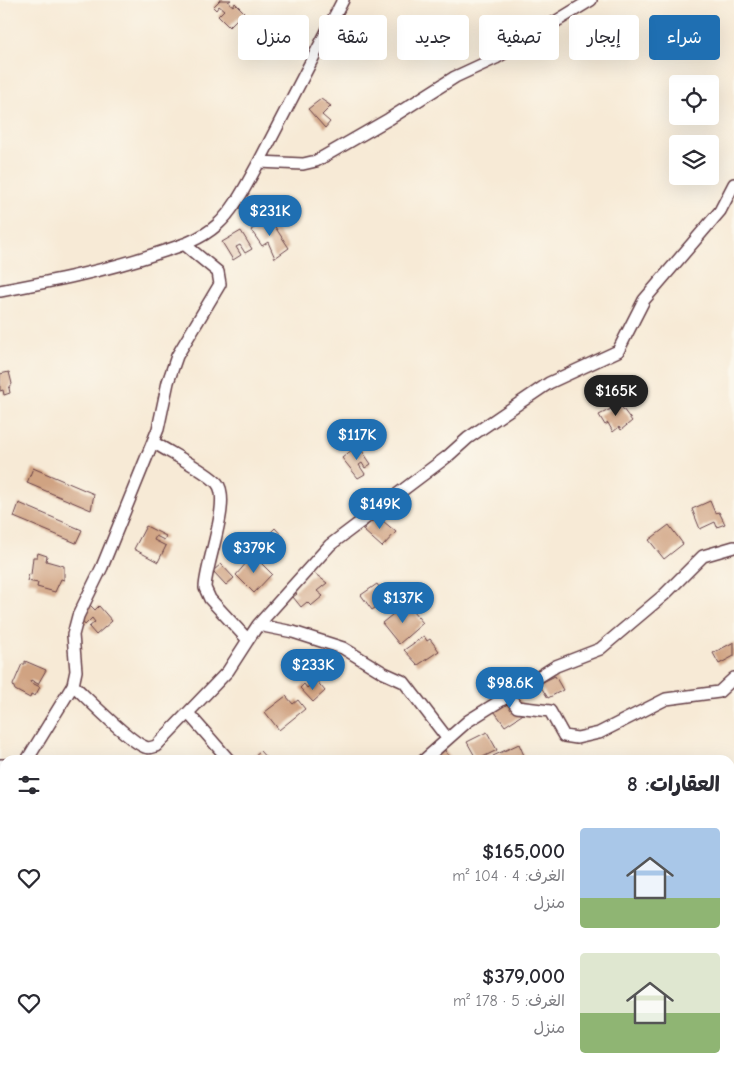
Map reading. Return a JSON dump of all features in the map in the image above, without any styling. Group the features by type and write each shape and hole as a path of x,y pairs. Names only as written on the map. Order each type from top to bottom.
{"street":[{"path":"0,291 87,274 184,244 205,235 219,224 246,185 259,162 343,0"},
{"path":"259,162 303,164 316,161 389,119 455,76 496,58 591,0"},
{"path":"73,685 144,747 156,746 234,664 258,625 330,545 448,456 468,438 556,379 618,351 644,300 720,211 734,184"},
{"path":"30,755 73,685 76,671 73,635 78,616 102,567 153,442 161,417 168,382 177,356 220,284 218,272 184,244"},
{"path":"153,442 220,486 222,494 220,514 205,588 210,599 248,640"},
{"path":"429,755 468,722 556,666 600,649 664,595 703,556 734,547"},
{"path":"258,625 293,632 343,648 384,673 404,682 447,738"},
{"path":"509,696 517,707 550,711 564,736 576,738 599,733 666,699 719,692 734,678"},
{"path":"188,713 225,755"}],"building":[{"path":"220,0 231,0 228,2 233,6 235,3 244,12 238,15 238,18 229,27 218,16 224,10 219,6 216,10 213,7"},
{"path":"321,99 331,106 322,115 330,122 325,128 308,109"},
{"path":"269,218 289,248 275,258 268,242 262,246 251,230"},
{"path":"241,231 252,249 245,253 240,245 236,247 241,255 233,260 222,242"},
{"path":"9,372 12,384 9,388 10,393 4,395 3,390 0,391 0,374"},
{"path":"617,401 632,421 621,430 619,427 613,432 608,423 605,425 599,415 611,409 609,406"},
{"path":"358,445 371,464 365,468 362,463 359,465 365,474 358,478 342,458"},
{"path":"33,468 94,494 91,510 27,483"},
{"path":"710,501 715,513 719,512 725,524 717,527 715,522 700,529 692,509"},
{"path":"19,503 82,530 76,543 14,517"},
{"path":"380,511 387,517 383,521 396,532 382,547 363,530"},
{"path":"669,525 683,544 664,559 649,540"},
{"path":"146,526 166,536 164,540 156,536 154,540 166,546 158,562 134,549"},
{"path":"275,528 284,538 274,544 271,541 268,545 263,540"},
{"path":"38,553 47,556 46,561 64,566 64,580 61,579 55,592 37,587 38,583 27,581 29,574 31,575 33,557 37,557"},
{"path":"253,555 272,574 254,593 236,575"},
{"path":"221,564 234,578 226,585 213,571"},
{"path":"314,573 327,583 317,591 323,596 311,606 307,602 301,607 293,597 297,594 294,591"},
{"path":"377,584 388,599 372,610 361,595"},
{"path":"90,605 95,610 99,606 112,621 96,635 89,627 95,622 92,618 85,625 78,616"},
{"path":"408,605 423,623 399,644 382,623 403,606 405,608"},
{"path":"424,636 427,641 430,639 439,651 418,665 404,650"},
{"path":"734,642 734,656 719,664 713,653"},
{"path":"25,661 46,670 38,684 31,680 30,682 40,687 35,696 31,694 30,698 15,690 13,685"},
{"path":"555,676 563,690 548,698 539,684"},
{"path":"316,680 325,691 313,702 300,688 304,684 307,688"},
{"path":"515,692 528,711 505,726 492,708"},
{"path":"286,696 293,704 298,700 305,709 279,730 265,712"},
{"path":"487,732 497,750 487,755 474,755 467,742"},
{"path":"519,744 524,755 495,755"},
{"path":"443,748 448,755 434,755"},
{"path":"260,751 264,755 255,755"}]}
